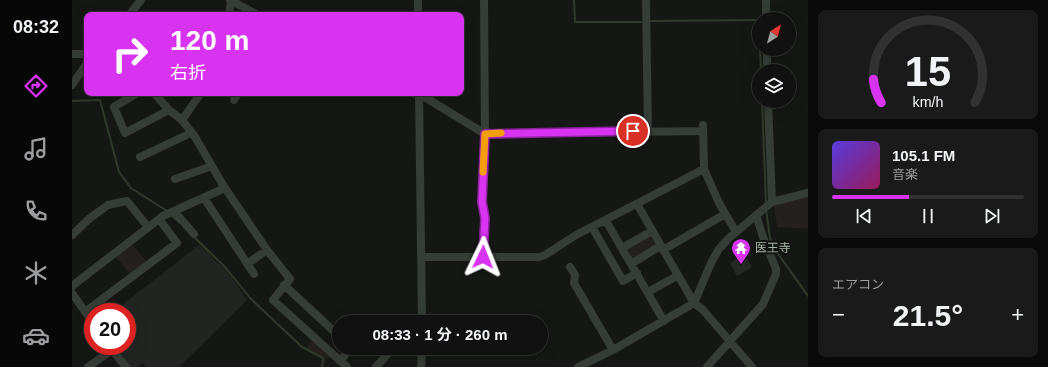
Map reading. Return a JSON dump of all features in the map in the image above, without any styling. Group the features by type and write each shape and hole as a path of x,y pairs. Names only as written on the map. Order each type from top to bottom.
{"street":[{"path":"131,12 141,0"},
{"path":"229,12 231,0 253,12"},
{"path":"418,0 418,12"},
{"path":"483,257 485,218 482,202 485,134 484,0"},
{"path":"646,0 648,131"},
{"path":"766,0 766,12"},
{"path":"72,54 84,54"},
{"path":"72,85 84,67"},
{"path":"131,96 114,107 125,133 169,110"},
{"path":"157,96 169,110 182,120 225,188 267,250 290,279 273,300 347,367"},
{"path":"182,120 199,96"},
{"path":"417,96 422,315"},
{"path":"423,96 485,134 648,131 703,128 704,169 725,214 736,232"},
{"path":"768,108 772,202"},
{"path":"140,157 191,133"},
{"path":"175,179 212,166"},
{"path":"421,257 545,256 576,235 606,221 704,169"},
{"path":"72,286 167,214 225,188"},
{"path":"578,367 613,350 694,303 719,249 736,232 772,202 808,193"},
{"path":"204,198 254,274"},
{"path":"72,235 90,218 108,205 127,201 148,227"},
{"path":"637,204 677,276 694,303 703,310 752,367"},
{"path":"167,214 194,234"},
{"path":"97,303 177,243 167,214"},
{"path":"631,264 725,214"},
{"path":"707,367 764,304 776,274 776,269 756,215"},
{"path":"606,221 664,321"},
{"path":"592,227 623,281 637,273"},
{"path":"622,248 652,231"},
{"path":"247,264 267,250"},
{"path":"570,267 575,275 574,283 613,350"},
{"path":"648,292 677,276"},
{"path":"284,285 332,330"},
{"path":"72,293 84,311"},
{"path":"88,367 103,355"},
{"path":"117,355 126,367"},
{"path":"340,361 345,355"},
{"path":"376,367 387,355"},
{"path":"421,367 422,355"}],"shaded area":[{"path":"808,196 808,229 777,227 774,207 776,203"},
{"path":"650,236 655,245 631,259 626,250"},
{"path":"131,243 147,262 131,275 115,256"},
{"path":"199,245 210,254 216,262 226,269 247,300 179,367 147,367 142,363 137,367 128,367 119,355 136,355 136,303 125,303"},
{"path":"313,339 330,356 324,363 324,358 306,348"}],"building":[{"name":"医王寺","path":"744,254 752,267 737,276 730,263"}],"waterway":[{"path":"574,0 575,22 641,22"},
{"path":"651,21 752,20"},
{"path":"760,56 761,64"},
{"path":"72,101 100,100 119,172 131,188 167,211"},
{"path":"762,108 766,204"},
{"path":"766,210 770,238 776,251 808,296"},
{"path":"171,215 180,223"},
{"path":"193,236 226,268 250,298 302,347 323,358 322,367"}],"slow traffic":[{"path":"483,172 485,134 501,133"}],"place":[{"name":"医王寺","path":"741,265"}],"route":[{"path":"483,257 485,218 482,202 485,134 633,131"}]}
